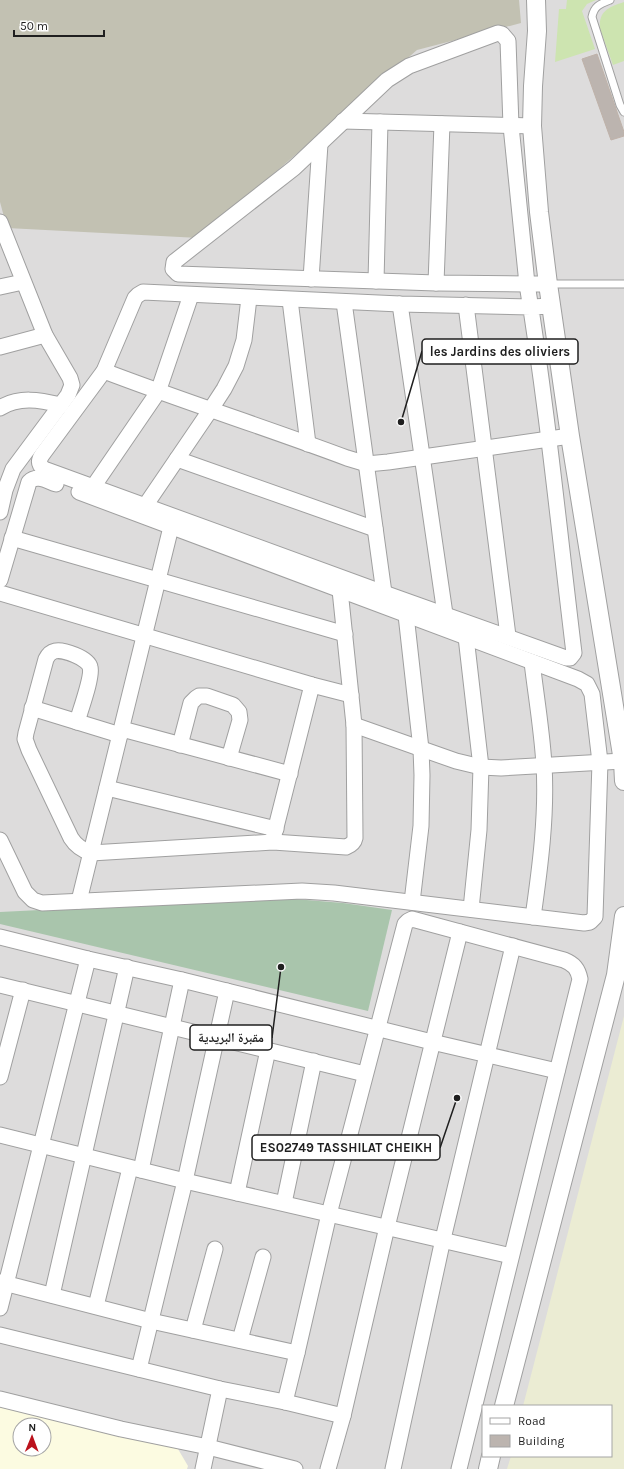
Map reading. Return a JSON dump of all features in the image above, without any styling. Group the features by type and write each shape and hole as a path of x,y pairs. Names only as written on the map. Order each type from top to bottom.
{"street":[{"path":"536,0 537,31 532,126 548,284 570,436 623,761 624,781"},
{"path":"537,31 546,0"},
{"path":"548,284 528,284 436,283 178,274 172,269 172,265 294,168 387,80 397,73 409,66 498,33 506,37 508,41 511,126 528,284 531,307 549,440 574,655 568,658 145,506 44,469 41,466 40,459 104,371 138,295 147,292 290,300 400,304 531,307 552,306"},
{"path":"343,121 532,126"},
{"path":"376,281 380,122"},
{"path":"436,283 442,124"},
{"path":"311,279 320,144"},
{"path":"0,512 5,490 13,469 70,392 71,382 68,374 45,335 1,225"},
{"path":"0,287 23,282"},
{"path":"93,487 158,392 191,295"},
{"path":"145,506 224,389 236,366 244,340 249,298"},
{"path":"290,300 308,444"},
{"path":"344,302 384,593"},
{"path":"400,304 445,614"},
{"path":"466,305 508,636"},
{"path":"0,347 45,335"},
{"path":"104,371 158,392 367,464 570,436"},
{"path":"0,408 10,403 32,400 61,405"},
{"path":"177,459 375,529"},
{"path":"0,580 27,484 30,480 41,478 583,681 591,688 600,762 595,917 590,922 584,923 334,893 302,891 42,903 33,900 25,892 0,840"},
{"path":"79,901 171,527"},
{"path":"12,538 344,634"},
{"path":"107,788 274,836 346,847 349,846 354,841 354,725 340,590"},
{"path":"0,593 312,685 351,695"},
{"path":"406,615 421,749 422,788 421,826 412,902"},
{"path":"466,637 481,767 479,830 471,909"},
{"path":"77,722 90,676 90,667 85,659 63,652 53,651 47,656 32,708 26,733 27,744 70,838 77,846 91,853 274,836"},
{"path":"532,662 544,765 542,838 533,917"},
{"path":"274,836 312,685"},
{"path":"180,745 191,703 199,696 207,696 233,705 239,712 240,720 229,758"},
{"path":"32,708 77,722 180,745 290,774"},
{"path":"354,725 467,765 481,767 502,768 623,761"},
{"path":"504,1405 616,975 624,916"},
{"path":"285,1402 328,1214 404,924 408,920 412,919 564,960 572,964 578,971 580,979 459,1469"},
{"path":"328,1469 343,1416 387,1227 460,932"},
{"path":"0,937 557,1071"},
{"path":"393,1469 443,1239 513,946"},
{"path":"0,1308 3,1283 41,1146 78,1004 88,959"},
{"path":"52,1295 127,967"},
{"path":"96,1306 136,1169 172,1027 182,980"},
{"path":"0,985 365,1074"},
{"path":"0,1077 22,990"},
{"path":"139,1369 185,1181 227,991"},
{"path":"237,1193 268,1050"},
{"path":"284,1203 314,1062"},
{"path":"0,1135 185,1181 443,1239 511,1256"},
{"path":"193,1330 215,1249"},
{"path":"240,1340 263,1257"},
{"path":"3,1283 151,1321 297,1353"},
{"path":"0,1335 220,1389 285,1402 343,1416"},
{"path":"203,1469 220,1389"},
{"path":"0,1399 121,1429 208,1447 279,1467 295,1469"},
{"path":"488,1469 491,1457"}],"lane":[{"path":"610,0 596,6 592,17 620,105 624,112"},
{"path":"548,284 624,284"}],"shaded area":[{"path":"0,0 624,0 624,1071 542,1405 482,1405 482,1457 529,1457 526,1469 0,1469"},
{"path":"0,0 519,0 521,23 417,50 199,238 7,228 0,202"},
{"path":"282,898 343,903 392,910 368,1011 0,924 0,912"},
{"path":"624,1016 624,1469 507,1469 511,1457 612,1457 612,1405 523,1405"},
{"path":"0,1407 42,1417 12,1417 12,1457 52,1457 52,1419 178,1449 188,1466 187,1469 0,1469"}],"green space":[{"path":"567,0 596,0 587,4 582,11 595,49 555,62 559,9 566,9"},
{"path":"624,2 624,61 613,65 600,29 600,23 603,14 609,8"}],"building":[{"path":"597,54 624,132 624,136 611,140 582,59"}],"place":[{"name":"les Jardins des oliviers","path":"401,422"},
{"name":"مقبرة البريدية","path":"281,967"},
{"name":"ES02749 TASSHILAT CHEIKH","path":"457,1098"}]}
